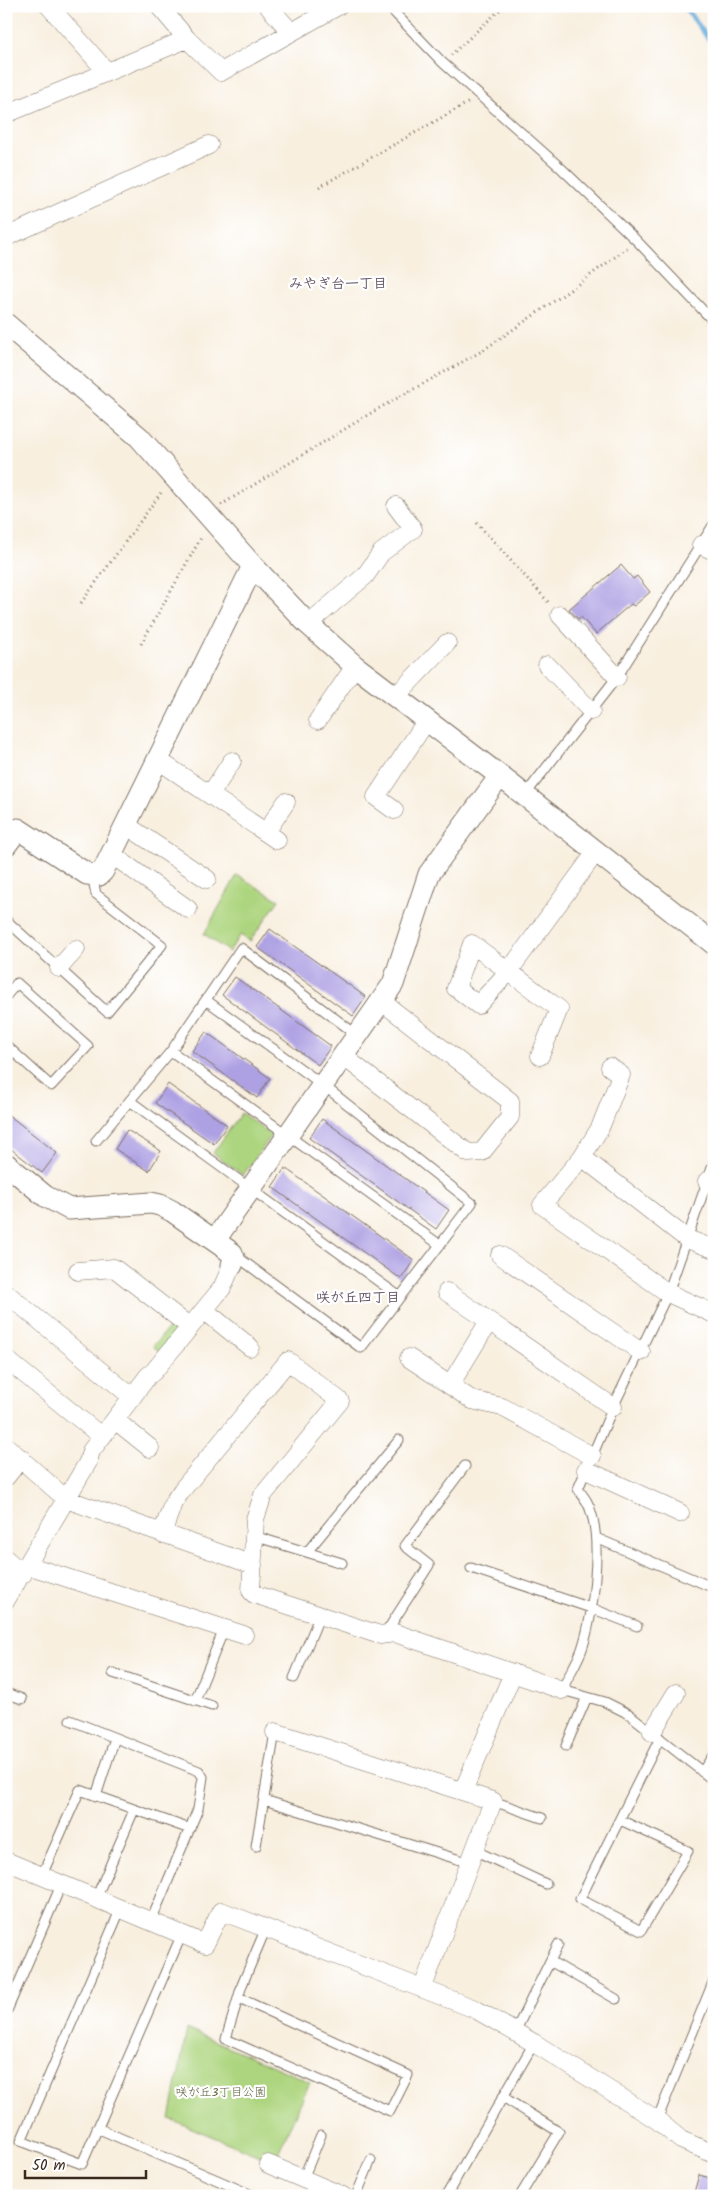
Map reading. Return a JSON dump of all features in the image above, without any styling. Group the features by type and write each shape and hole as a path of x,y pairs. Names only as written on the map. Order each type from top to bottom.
{"street":[{"path":"49,6 107,72"},
{"path":"159,6 187,39 221,72 338,6"},
{"path":"268,6 291,32"},
{"path":"6,114 187,39"},
{"path":"6,237 210,145"},
{"path":"6,324 139,437 253,566 308,624 355,666 500,776 714,944"},
{"path":"308,624 365,576 381,553 413,529 396,506"},
{"path":"6,845 18,829 87,874 99,875 103,871 253,566"},
{"path":"560,615 618,677"},
{"path":"396,696 447,643"},
{"path":"547,665 591,711"},
{"path":"318,720 355,666"},
{"path":"394,810 376,797 427,720"},
{"path":"158,760 271,836 286,802"},
{"path":"210,795 232,761"},
{"path":"215,1240 393,984 429,874 500,776"},
{"path":"126,825 207,879"},
{"path":"540,1056 559,1009 509,971 596,852"},
{"path":"111,854 188,909"},
{"path":"59,968 76,949"},
{"path":"343,1056 468,1153 482,1152 510,1117 510,1101 381,1002"},
{"path":"610,1067 621,1074 600,1128 582,1157 542,1205 668,1293 714,1314"},
{"path":"582,1157 687,1239 714,1249"},
{"path":"6,1164 45,1196 69,1210 151,1203 160,1205 215,1240 232,1259 222,1288 132,1397 91,1451 88,1462 6,1600"},
{"path":"500,1255 641,1352"},
{"path":"78,1272 114,1268 190,1327"},
{"path":"446,1292 614,1407"},
{"path":"6,1293 132,1397"},
{"path":"204,1310 250,1347"},
{"path":"450,1385 489,1321"},
{"path":"409,1358 472,1400 502,1407 589,1463 680,1514"},
{"path":"6,1359 102,1437"},
{"path":"162,1534 173,1503 182,1490 288,1361 340,1401 263,1495 254,1520 251,1590 254,1594 380,1635 396,1633 562,1690"},
{"path":"115,1420 150,1448"},
{"path":"6,1446 66,1499 253,1565"},
{"path":"6,1477 21,1458"},
{"path":"6,1560 25,1569 244,1636"},
{"path":"463,1791 512,1673"},
{"path":"656,1735 676,1693"},
{"path":"275,1732 493,1801 423,1987"},
{"path":"6,1861 205,1944 221,1911 423,1987 475,2009 534,2043 657,2120 682,2140 714,2154"},
{"path":"268,2164 343,2196"}],"lane":[{"path":"388,6 479,97 561,168 637,241 714,322"},
{"path":"525,796 618,677 707,548 714,524"},
{"path":"6,920 107,1012 162,945 96,894 92,875"},
{"path":"96,1141 171,1051 241,948 357,1035"},
{"path":"6,996 17,983 88,1046 51,1086 6,1045"},
{"path":"206,1000 323,1085 472,1203 361,1348 232,1259"},
{"path":"171,1051 440,1245"},
{"path":"130,1101 400,1297"},
{"path":"714,1162 710,1183 687,1239 668,1293 614,1407 578,1490 587,1502 592,1514 596,1538 590,1608 582,1648 562,1690 605,1702 629,1714 714,1781"},
{"path":"307,1552 399,1440"},
{"path":"384,1634 429,1565 405,1546 465,1466"},
{"path":"254,1536 342,1563"},
{"path":"596,1538 714,1588"},
{"path":"471,1568 637,1626"},
{"path":"294,1678 320,1615"},
{"path":"195,1701 224,1629"},
{"path":"113,1673 212,1706"},
{"path":"6,1693 22,1698"},
{"path":"566,1746 587,1697"},
{"path":"70,1720 199,1771 203,1777 198,1809 151,1921"},
{"path":"256,1846 275,1732"},
{"path":"620,1820 688,1851 641,1931 580,1899 620,1820 656,1735"},
{"path":"96,1796 115,1738"},
{"path":"702,1772 714,1754"},
{"path":"42,1875 80,1790 190,1829"},
{"path":"264,1800 472,1857 546,1884"},
{"path":"493,1801 542,1818"},
{"path":"96,1898 134,1810"},
{"path":"6,2013 62,1883"},
{"path":"121,1908 21,2141 82,2164 182,1934"},
{"path":"238,1998 408,2075 390,2111 226,2039 238,1998 266,1928"},
{"path":"514,2032 558,1945"},
{"path":"550,1961 616,1999"},
{"path":"657,2120 714,1980"},
{"path":"446,2196 534,2043"},
{"path":"503,2097 559,2132 520,2196"},
{"path":"97,2128 254,2196"},
{"path":"303,2179 321,2135"},
{"path":"356,2196 371,2160"}],"path":[{"path":"443,63 504,6"},
{"path":"319,187 479,97"},
{"path":"141,644 210,516 376,410 482,351 637,241"},
{"path":"82,603 173,476"},
{"path":"477,523 560,615"}],"green space":[{"path":"237,875 279,900 250,941 240,935 229,952 204,934"},
{"path":"241,1113 272,1135 243,1175 213,1153"},
{"path":"172,1324 176,1328 174,1337 161,1353 153,1346"},
{"name":"咲が丘3丁目公園","path":"187,2029 310,2082 274,2162 170,2119"}],"building":[{"path":"621,565 633,579 637,576 650,592 634,606 631,604 596,634 581,617 578,619 569,609"},
{"path":"270,929 366,997 353,1016 257,947"},
{"path":"235,977 331,1046 318,1065 222,995"},
{"path":"206,1032 270,1078 257,1098 192,1051"},
{"path":"168,1084 227,1125 214,1144 155,1103"},
{"path":"6,1113 57,1153 42,1173 6,1145"},
{"path":"322,1119 449,1210 436,1229 309,1138"},
{"path":"127,1130 161,1151 149,1171 115,1149"},
{"path":"285,1168 414,1260 401,1279 272,1187"},
{"path":"699,2175 714,2179 714,2196 693,2196"}],"waterway":[{"path":"684,6 714,46"}],"district":[{"name":"みやぎ台一丁目","path":"338,283"},
{"name":"咲が丘四丁目","path":"358,1297"}]}
